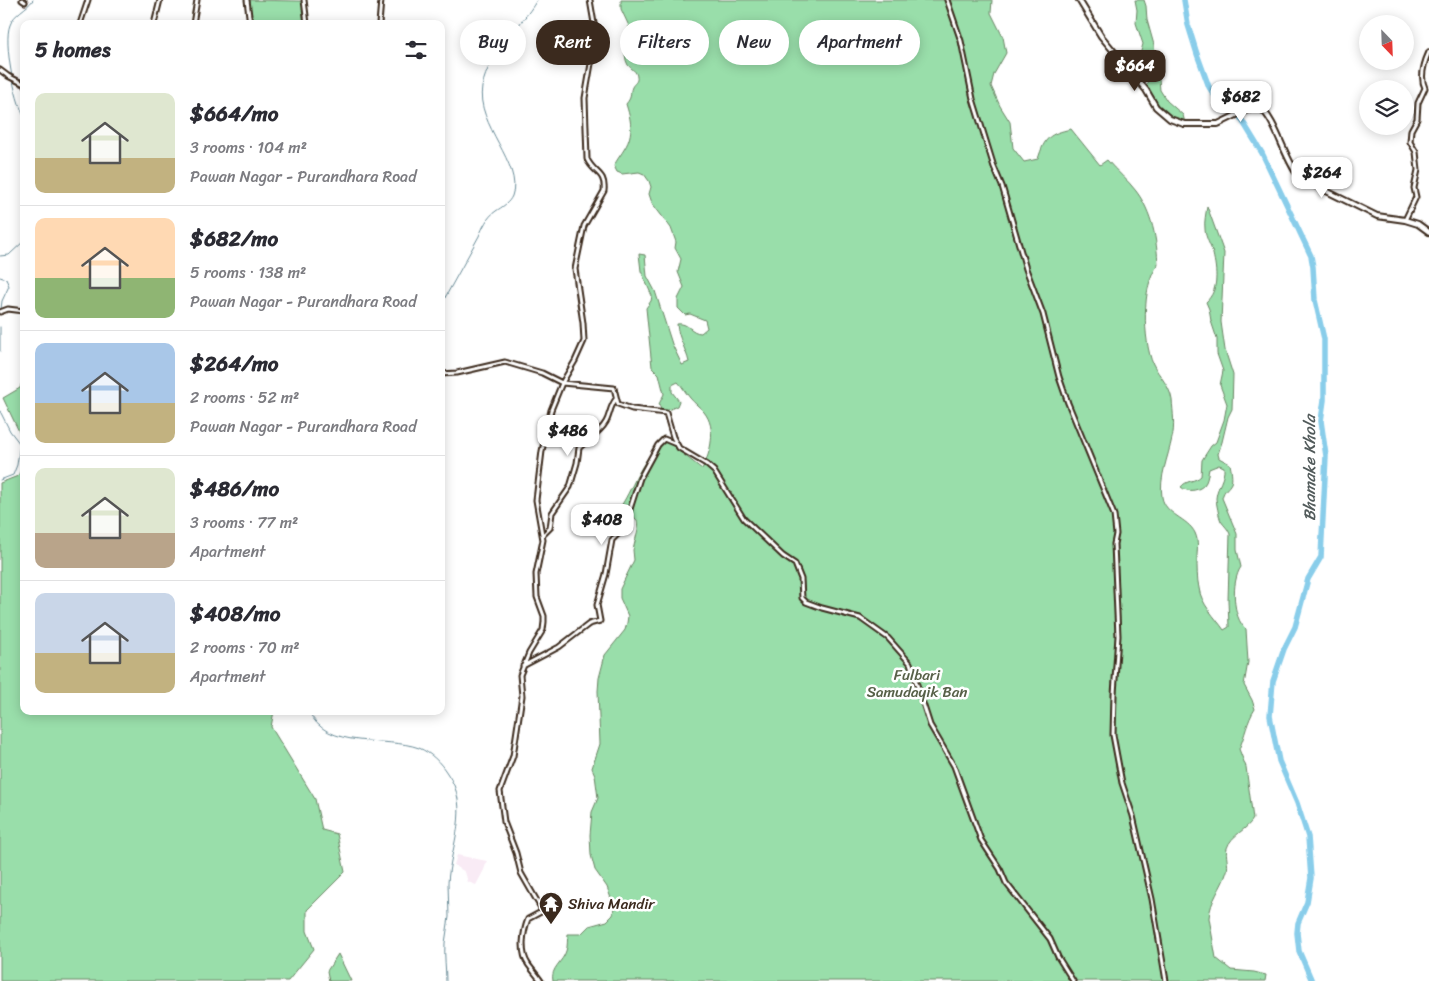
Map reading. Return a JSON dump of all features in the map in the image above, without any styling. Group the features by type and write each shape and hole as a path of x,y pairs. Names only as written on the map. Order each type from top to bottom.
{"street":[{"path":"81,20 88,0"},
{"path":"155,20 160,0"},
{"path":"194,20 197,0"},
{"path":"247,0 250,20"},
{"path":"304,0 306,20"},
{"path":"379,20 381,0"},
{"path":"541,981 528,964 523,942 528,920 541,910 523,878 504,822 500,792 513,756 522,696 520,675 529,652 543,630 544,622 544,616 537,597 536,574 543,535 536,500 538,476 551,410 562,383 584,341 575,269 584,226 604,191 601,175 588,164 586,159 585,98 596,35 590,0"},
{"path":"948,0 961,41 973,100 1002,186 1026,269 1043,314 1062,386 1114,515 1118,622 1113,735 1122,783 1133,816 1152,899 1166,981"},
{"path":"1079,0 1101,36 1146,90 1156,107 1170,119 1184,124 1212,124 1222,122 1259,106 1265,113 1282,144 1292,168 1300,178 1377,216 1406,220 1418,224 1429,232"},
{"path":"1406,220 1416,197 1414,188 1418,165 1416,152 1410,142 1411,130 1417,119 1418,103 1425,88 1423,70 1429,52"},
{"path":"0,70 20,81"},
{"path":"0,312 8,309 20,310"},
{"path":"445,374 457,373 505,362 542,374 562,383 614,388 618,404 632,409 666,412 676,445"},
{"path":"543,535 550,528 552,513 570,487 577,464 579,448 602,428 612,403 616,399"},
{"path":"523,666 559,647 589,624 600,621 597,605 606,574 612,540 619,533 630,509 640,478 658,445 664,439 676,445 714,471 744,519 783,556 795,564 801,579 802,598 806,602 860,618 888,638 910,663 930,725 954,766 981,840 1000,869 1006,883 1050,939 1058,957 1073,981"}],"shaded area":[{"path":"457,855 487,861 476,885 468,882 465,872 454,865"}],"green space":[{"path":"249,0 300,1 303,5 304,20 252,20"},
{"name":"Fulbari Samudayik Ban","path":"621,0 992,0 991,13 1003,37 1006,53 994,74 991,86 1010,122 1013,148 1024,162 1038,159 1043,146 1049,138 1071,129 1100,165 1107,160 1129,183 1141,199 1150,217 1155,236 1158,265 1152,274 1146,299 1147,342 1153,364 1171,395 1174,419 1173,434 1163,475 1162,497 1167,508 1192,528 1195,533 1200,594 1205,605 1224,630 1229,627 1230,534 1220,519 1216,498 1224,467 1219,465 1209,469 1206,482 1198,489 1187,490 1181,487 1185,483 1201,476 1202,460 1216,442 1224,420 1227,404 1220,385 1223,371 1217,354 1217,339 1206,302 1213,292 1216,280 1213,254 1205,232 1207,206 1224,253 1221,322 1225,350 1233,375 1232,409 1218,454 1219,458 1230,464 1232,481 1222,498 1237,534 1237,550 1241,567 1234,590 1234,599 1238,617 1246,629 1248,662 1244,685 1255,709 1239,749 1246,767 1253,819 1229,843 1226,854 1227,871 1212,905 1209,918 1216,958 1231,970 1266,975 1265,981 553,981 553,972 567,949 568,934 581,934 589,926 607,921 613,915 614,907 607,887 595,870 591,855 590,835 592,812 598,798 595,775 592,768 600,744 599,678 605,655 625,630 627,623 628,616 620,598 620,589 634,560 633,550 638,529 637,520 621,506 640,470 658,447 666,442 669,443 702,469 708,455 711,440 708,418 678,382 672,385 672,392 679,401 677,406 666,411 661,410 659,404 664,394 659,374 652,367 646,308 652,296 641,271 639,254 645,255 647,276 655,291 672,344 682,365 689,362 677,324 684,325 698,333 707,328 705,320 690,314 685,315 678,308 678,299 684,287 678,272 681,259 675,248 676,242 671,228 652,203 649,194 651,187 649,181 644,174 639,172 622,174 617,172 614,166 628,142 631,132 626,104 637,79 636,73 628,65 709,65 709,20 626,20 621,9"},
{"path":"1135,0 1144,0 1146,6 1147,20 1158,67 1160,90 1167,101 1183,115 1185,123 1165,113 1145,86 1148,76 1139,58 1143,44 1136,23 1137,10"},
{"path":"20,388 20,434 3,398"},
{"path":"20,472 20,715 273,715 271,727 315,799 322,830 337,834 345,872 307,910 307,931 314,949 288,981 0,981 0,483 18,476"},
{"path":"338,954 351,981 329,981 327,971"}],"waterway":[{"path":"20,105 11,71 8,33 14,17 33,0"},
{"path":"445,298 486,222 512,196 514,184 511,171 485,115 482,87 491,63 537,0"},
{"name":"Bhamake Khola","path":"1184,0 1188,25 1209,87 1218,101 1240,117 1262,153 1311,256 1315,300 1324,339 1324,400 1321,421 1326,456 1321,557 1308,579 1295,627 1284,649 1273,681 1270,716 1279,761 1297,803 1308,837 1311,878 1307,902 1298,923 1297,933 1299,951 1312,981"},
{"path":"0,256 9,255 20,245"},
{"path":"0,277 6,279 9,286 2,301 1,309"},
{"path":"0,327 0,351"},
{"path":"0,411 10,431 20,444 17,465 13,475 0,480"},
{"path":"311,715 317,724 328,732 342,737 419,748 431,755 441,765 454,786 458,799 459,813 448,883 449,917 445,940 446,981"}],"place":[{"name":"Shiva Mandir","path":"551,925"}]}
